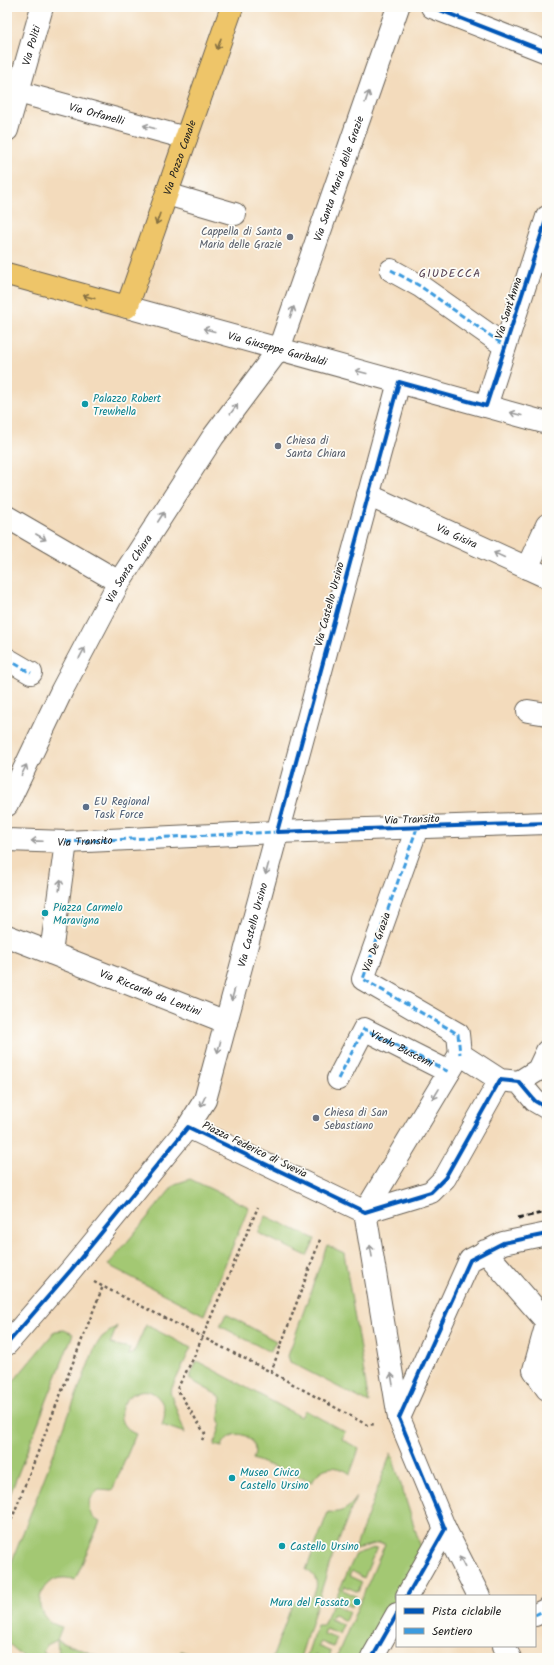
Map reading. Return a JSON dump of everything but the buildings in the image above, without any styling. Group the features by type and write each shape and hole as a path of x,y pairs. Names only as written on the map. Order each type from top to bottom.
{"main road":[{"name":"Via Pozzo Canale","path":"127,307 232,7"},
{"name":"Via Giuseppe Garibaldi","path":"7,274 127,307"}],"street":[{"name":"Via Politi","path":"7,130 12,90 42,7"},
{"name":"Via Santa Maria delle Grazie","path":"279,349 398,7"},
{"path":"432,7 547,52"},
{"name":"Via Orfanelli","path":"12,90 186,138"},
{"path":"167,194 234,214"},
{"name":"Via Sant'Anna","path":"486,406 547,217"},
{"path":"391,270 420,286 505,346"},
{"name":"Via Giuseppe Garibaldi","path":"127,307 547,423"},
{"name":"Via Santa Chiara","path":"7,805 62,690 119,582 213,437 279,349"},
{"name":"Via Castello Ursino","path":"188,1126 205,1100 399,382"},
{"name":"Via Gisira","path":"368,495 537,573"},
{"path":"7,517 119,582"},
{"path":"537,573 547,524"},
{"path":"7,659 31,673"},
{"name":"Via Transito","path":"7,840 66,842 277,832 547,823"},
{"name":"Via De Grazia","path":"417,828 363,979 458,1034 460,1054"},
{"path":"51,953 66,842"},
{"name":"Via Riccardo da Lentini","path":"7,936 226,1022"},
{"name":"Vicolo Buscemi","path":"338,1079 364,1029 449,1072"},
{"path":"365,1212 431,1192 445,1178 510,1081 538,1070 547,1051"},
{"path":"478,1595 389,1421 365,1212 460,1054 510,1081 535,1101 547,1108"},
{"name":"Piazza Federico di Svevia","path":"7,1344 71,1270 188,1126 365,1212"},
{"path":"389,1421 470,1260 495,1253 547,1234"},
{"path":"495,1253 547,1322 534,1370 547,1389"},
{"path":"408,1595 445,1529"},
{"path":"536,1614 547,1609"},
{"path":"372,1658 396,1616"},
{"path":"504,1647 510,1658"}],"path":[{"path":"202,1440 205,1434 177,1389 192,1359 258,1207"},
{"path":"271,1372 321,1237"},
{"path":"90,1280 271,1372 367,1425 389,1421"},
{"path":"7,1531 103,1286"}],"green space":[{"path":"190,1179 249,1207 204,1315 108,1265 175,1184"},
{"path":"266,1216 315,1239 307,1256 258,1233"},
{"path":"327,1245 344,1253 369,1403 290,1362 288,1356"},
{"path":"226,1314 276,1341 270,1352 220,1326"},
{"path":"146,1325 191,1348 170,1392 185,1433 162,1425 164,1407 161,1401 152,1393 143,1391 134,1393 126,1400 122,1409 121,1418 125,1427 136,1434 112,1491 99,1490 90,1502 89,1507 92,1515 100,1522 75,1580 63,1578 52,1581 45,1587 41,1595 40,1605 43,1614 50,1622 62,1627 57,1640 47,1645 43,1652 55,1658 25,1658 7,1642 7,1574 95,1347 102,1337 117,1326 110,1344 130,1348 128,1355 133,1354"},
{"path":"64,1330 73,1334 7,1502 7,1389 55,1331"},
{"path":"197,1361 301,1417 305,1410 345,1432 342,1439 359,1449 350,1474 340,1468 329,1468 319,1472 312,1482 253,1459 255,1451 253,1444 244,1435 238,1434 231,1436 226,1440 222,1447 214,1445 221,1424 219,1417 221,1397 189,1379"},
{"path":"391,1453 423,1554 399,1595 396,1595 396,1601 363,1658 336,1658 385,1544 379,1543 355,1549"},
{"path":"356,1497 330,1563 300,1658 272,1658 293,1602 307,1600 315,1591 316,1579 306,1570 328,1512 337,1512 345,1509 354,1501"},
{"path":"377,1547 364,1578 352,1571 349,1576 362,1582 358,1592 345,1586 343,1590 356,1596 351,1607 338,1601 336,1605 349,1612 345,1621 333,1614 330,1619 343,1625 339,1634 326,1629 324,1634 337,1639 333,1647 321,1642 318,1646 331,1652 329,1658 321,1658 315,1655 313,1658 306,1658 317,1625 323,1625 356,1554"},
{"path":"57,1640 103,1658 74,1658 58,1652"},
{"path":"181,1651 198,1658 178,1658"}],"railway":[{"path":"518,1218 547,1212"}],"marked path":[{"path":"391,270 420,286 505,346"},
{"path":"7,659 31,673"},
{"path":"417,828 363,979 458,1034 460,1054"},
{"path":"66,842 277,832"},
{"path":"338,1079 364,1029 449,1072"},
{"path":"536,1614 547,1609"}],"cycle path":[{"path":"432,7 547,52"},
{"path":"547,217 486,406 399,382 277,832 547,823"},
{"path":"7,1344 71,1270 188,1127 365,1212 431,1192 445,1178 500,1080 519,1082 535,1101 547,1108"},
{"path":"408,1595 445,1529 399,1418 470,1260 503,1243 547,1234"},
{"path":"372,1658 396,1616"}],"place":[{"name":"Cappella di Santa Maria delle Grazie","path":"290,237"},
{"name":"Palazzo Robert Trewhella","path":"85,404"},
{"name":"Chiesa di Santa Chiara","path":"278,446"},
{"name":"EU Regional Task Force","path":"86,807"},
{"name":"Piazza Carmelo Maravigna","path":"45,913"},
{"name":"Chiesa di San Sebastiano","path":"316,1118"},
{"name":"Museo Civico Castello Ursino","path":"232,1478"},
{"name":"Castello Ursino","path":"282,1546"},
{"name":"Mura del Fossato","path":"357,1602"}],"district":[{"name":"GIUDECCA","path":"450,273"}]}
